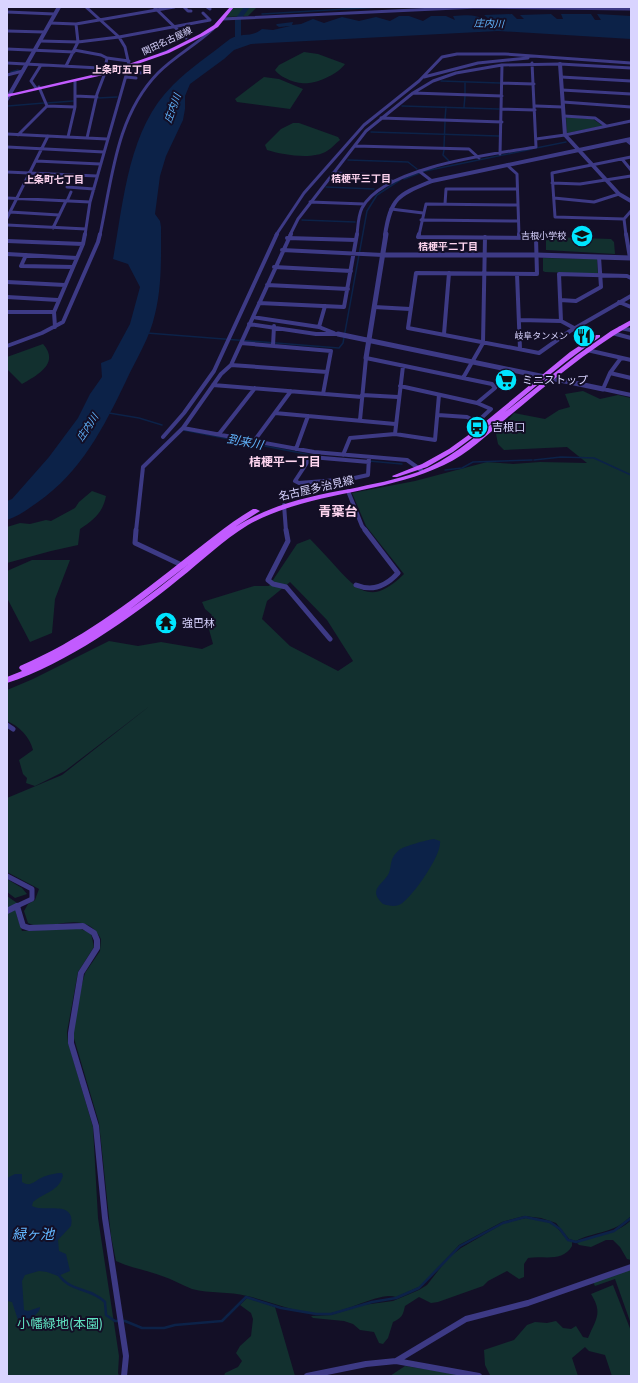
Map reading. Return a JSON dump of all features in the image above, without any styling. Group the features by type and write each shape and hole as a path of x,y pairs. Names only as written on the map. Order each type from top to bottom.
{"main road":[{"name":"関田名古屋線","path":"8,97 38,88 75,81 105,71 118,69 182,45 215,26 232,7"},
{"name":"名古屋多治見線","path":"7,674 52,655 87,636 120,614 244,524 264,513 284,505 406,479 422,470 459,446 587,342 631,317"},
{"name":"名古屋多治見線","path":"7,680 47,663 94,639 123,619 222,533 243,518 261,509 288,499 422,470 459,453 587,350 631,322"}],"street":[{"path":"8,97 59,7"},
{"path":"55,327 54,312 83,244 90,202 126,77 128,64 125,47 118,37 86,7"},
{"path":"154,7 186,38"},
{"path":"50,23 76,24 101,21 174,7"},
{"path":"184,7 188,11 191,11"},
{"path":"222,19 335,11 572,8 631,9"},
{"path":"7,12 54,14"},
{"path":"40,41 78,42 118,37 210,20 203,13"},
{"path":"66,66 78,42 76,24"},
{"path":"143,26 149,31"},
{"path":"7,346 55,327 63,322 94,254 122,132 135,102 153,78 171,60 215,26"},
{"path":"7,31 44,32"},
{"path":"7,49 74,51 101,55 128,64"},
{"path":"163,437 178,420 214,371 275,237 304,193 364,126 423,77 442,57 451,55 505,54 631,63"},
{"path":"87,138 105,71 107,58"},
{"path":"423,77 467,65 492,61 535,58 582,59"},
{"path":"7,63 66,66 105,71"},
{"path":"259,303 344,307 359,222 364,204 374,192 392,181 420,172 479,158 536,147 536,108 532,63"},
{"path":"184,567 135,543 143,467 183,428 221,374 231,365 287,238 310,202 366,132 413,93 433,81 456,73 502,65 532,63 631,68"},
{"path":"560,64 565,135 619,194 631,201"},
{"path":"41,65 31,81 38,88 47,106"},
{"path":"500,154 503,83 502,65"},
{"path":"7,75 18,71 23,71"},
{"path":"127,72 143,73"},
{"path":"126,77 136,78"},
{"path":"561,77 631,81"},
{"path":"68,137 75,107 75,81"},
{"path":"503,83 534,84"},
{"path":"562,90 631,94"},
{"path":"413,93 502,96"},
{"path":"75,96 97,97"},
{"path":"502,109 536,108 563,105 631,107"},
{"path":"18,135 47,106 75,107"},
{"path":"564,116 594,118 606,126"},
{"path":"381,118 502,122"},
{"path":"536,139 565,135 631,121"},
{"path":"7,134 107,139"},
{"path":"7,218 48,136"},
{"path":"360,420 368,341 391,209 399,197 406,192 432,181 629,139 631,144"},
{"path":"355,146 469,149 479,158"},
{"path":"7,147 104,152"},
{"path":"624,219 555,216 552,173 631,157"},
{"path":"622,159 631,170"},
{"path":"36,161 100,164"},
{"path":"507,165 517,174 516,189 519,238"},
{"path":"7,172 97,176"},
{"path":"333,172 379,175 392,181"},
{"path":"420,172 432,181"},
{"path":"552,183 580,184 631,176"},
{"path":"67,187 94,189"},
{"path":"445,204 446,189 516,189"},
{"path":"54,228 71,192"},
{"path":"554,198 594,202 619,194"},
{"path":"7,198 90,202"},
{"path":"310,202 364,204"},
{"path":"517,205 426,204 421,220 418,238 536,238 537,274 416,273 408,328 539,353 574,328 631,296"},
{"path":"391,209 423,213"},
{"path":"282,250 383,255 536,255 631,258 624,219 631,211"},
{"path":"10,212 59,215"},
{"path":"421,220 518,221"},
{"path":"7,225 86,229"},
{"path":"625,226 631,226"},
{"path":"463,378 483,343 485,237"},
{"path":"287,238 356,240"},
{"path":"7,241 83,244"},
{"path":"7,254 77,258"},
{"path":"26,255 21,266 73,267"},
{"path":"560,300 576,301 601,287 602,275 599,257"},
{"path":"274,267 351,271"},
{"path":"444,334 449,273"},
{"path":"517,274 520,349"},
{"path":"561,321 559,274 627,276 631,278"},
{"path":"7,282 65,285"},
{"path":"267,285 348,289"},
{"path":"7,297 58,300"},
{"path":"620,302 631,307"},
{"path":"320,327 325,306"},
{"path":"374,307 410,309"},
{"path":"7,312 54,312"},
{"path":"253,317 320,327 342,335 368,341 631,395"},
{"path":"520,320 561,321 574,328"},
{"path":"249,324 274,326 316,334 342,335"},
{"path":"273,344 274,326"},
{"path":"620,328 631,330"},
{"path":"612,333 631,338"},
{"path":"242,342 331,351 324,394"},
{"path":"587,350 631,360"},
{"path":"366,358 495,386 495,388 477,403"},
{"path":"603,389 610,373 621,358"},
{"path":"231,365 327,372"},
{"path":"395,434 402,366"},
{"path":"610,373 631,378"},
{"path":"214,385 324,394 398,397"},
{"path":"400,386 477,403 491,409 477,422 466,417 438,415"},
{"path":"219,434 255,388"},
{"path":"254,441 291,391"},
{"path":"343,455 350,438 395,434 435,440 439,395"},
{"path":"275,413 395,424"},
{"path":"296,449 308,416"},
{"path":"183,428 296,449 312,455 369,460 407,460 422,470"},
{"path":"312,455 343,455 369,460"},
{"path":"312,455 295,480 299,482 350,479 368,475 369,460"},
{"path":"348,491 362,526 398,573 390,582 375,589 363,589 356,585"},
{"path":"284,505 284,521 288,541 268,580 273,584 286,587 330,639"},
{"path":"7,725 13,729"},
{"path":"7,876 32,889 32,898 7,911"},
{"path":"17,906 23,926 29,928 74,925 83,926 94,933 97,940 97,948 81,973 71,1033 71,1043 96,1126 104,1218 126,1356 124,1376"},
{"path":"396,1361 466,1319 528,1303 631,1267"},
{"path":"307,1376 366,1364 396,1361 479,1376"}],"green space":[{"path":"233,7 257,7 248,16 225,17"},
{"path":"304,52 318,54 345,64 338,71 329,76 309,83 300,83 290,80 277,73 275,70 279,65"},
{"path":"264,77 279,79 303,89 290,109 237,102 235,99"},
{"path":"566,118 593,119 603,126 567,133"},
{"path":"293,123 299,123 338,137 340,140 327,151 314,155 298,156 281,154 267,150 265,145 281,129"},
{"path":"551,237 611,239 614,242 615,254 546,250 546,240"},
{"path":"543,258 597,259 598,274 545,272 543,271"},
{"path":"43,344 48,351 48,363 45,368 34,377 22,384 7,369 7,357"},
{"path":"583,391 600,399 618,395 631,398 631,1216 624,1222 611,1229 576,1241 569,1239 556,1223 541,1218 524,1216 502,1222 459,1245 421,1286 396,1297 381,1297 332,1313 323,1314 303,1312 240,1294 206,1292 192,1289 166,1277 116,1261 111,1236 99,1123 73,1035 80,991 85,973 100,951 101,939 94,929 86,924 76,922 46,926 28,923 24,911 28,904 35,900 39,889 7,872 7,798 62,775 151,705 65,771 35,786 26,783 27,778 23,774 19,760 33,750 32,745 23,732 7,721 7,690 33,679 109,641 138,646 161,642 202,649 213,644 207,622 212,615 205,609 202,602 254,586 269,586 297,544 310,539 354,585 369,592 377,592 385,589 404,574 366,526 352,493 415,481 487,462 513,464 540,462 587,463 567,447 504,450 498,444 496,434 514,413 545,419 559,410 570,407 565,394","holes":["290,582 327,620 353,661 338,671 290,646 262,619 267,601"]},
{"path":"92,491 106,496 105,502 97,515 80,529 78,545 7,563 7,527 20,523 30,524 46,520 51,521 75,508 79,502"},
{"path":"32,560 70,560 55,599 52,633 30,642 7,598 7,571"},
{"path":"7,879 22,888 27,894 15,898 7,892"},
{"name":"小幡緑地(本園)","path":"7,896 17,903 16,913 22,931 78,928 91,933 94,947 78,972 67,1032 68,1042 93,1127 98,1218 119,1356 119,1376 7,1376"},
{"path":"526,1218 543,1221 555,1226 572,1242 572,1246 563,1255 528,1258 524,1264 524,1277 519,1279 507,1271 488,1281 483,1286 438,1302 431,1303 419,1297 405,1306 402,1316 393,1322 388,1338 383,1344 379,1343 374,1332 360,1330 353,1324 344,1321 313,1318 311,1316 331,1315 363,1305 393,1301 419,1290 427,1285 448,1258 461,1248 504,1223"},
{"path":"631,1220 631,1260 627,1259 620,1247 613,1240 606,1240 591,1247 579,1245 577,1243 619,1229"},
{"path":"631,1269 631,1324 615,1279 595,1286 593,1282"},
{"path":"613,1285 631,1331 631,1376 612,1376 605,1355 589,1351 585,1347 572,1358 578,1376 490,1375 485,1365 484,1350 514,1340 527,1325 535,1322 547,1323 556,1321 563,1328 571,1329 576,1326 583,1337 588,1338 597,1316 597,1306 591,1294"},
{"path":"247,1298 275,1307 295,1376 224,1376 225,1373 238,1367 242,1361 236,1353 240,1346 251,1336 253,1319 251,1313 240,1305"},
{"path":"405,1366 470,1376 390,1376"}],"water":[{"name":"庄内川","path":"512,14 517,19 524,19 520,15 551,14 557,19 563,19 561,14 591,14 595,20 601,20 597,14 631,16 631,39 498,31 251,44 234,50 190,84 185,96 183,120 166,156 160,176 155,214 160,221 161,227 160,282 153,323 146,340 100,432 79,463 67,477 38,502 7,520 7,501 12,499 49,457 78,418 90,394 102,377 101,363 111,359 130,324 140,287 128,264 113,259 125,190 130,166 146,122 158,103 173,85 193,67 230,39 258,32 262,29 273,30 290,26 279,27 276,25 277,24 293,22 292,25 301,24 313,19 324,23 342,17 359,21 376,17 390,21 399,16 409,16 423,21 431,16 446,16 455,20 453,16 469,15 476,16 484,20 489,19 484,15"},
{"path":"434,839 440,841 436,856 426,875 412,893 406,900 397,906 383,904 378,899 376,891 389,873 392,859 396,853 406,847"},
{"name":"緑ヶ池","path":"62,1173 63,1176 58,1185 33,1202 32,1206 37,1208 58,1208 69,1212 71,1226 58,1240 59,1251 66,1254 70,1271 58,1276 39,1271 25,1275 22,1281 24,1310 28,1311 40,1307 36,1315 20,1322 12,1302 7,1301 7,1178 15,1174 22,1174 22,1182 25,1184 30,1184 45,1176"}],"waterway":[{"path":"238,44 238,19 247,7"},
{"path":"262,14 380,7"},
{"path":"160,53 173,48"},
{"path":"11,72 18,70"},
{"path":"441,81 500,83"},
{"path":"465,82 465,94"},
{"path":"464,107 465,96"},
{"path":"98,98 117,97"},
{"path":"47,103 73,101"},
{"path":"8,106 44,103"},
{"path":"402,106 446,107"},
{"path":"445,119 446,107"},
{"path":"446,107 499,109"},
{"path":"445,122 445,134"},
{"path":"371,132 445,134"},
{"path":"444,147 445,134"},
{"path":"445,134 499,136"},
{"path":"536,148 566,142"},
{"path":"404,179 425,171 532,149"},
{"path":"444,150 443,155 450,162"},
{"path":"348,160 408,162 417,169"},
{"path":"147,333 339,348 343,343 367,211 377,195 400,180"},
{"path":"326,187 374,189"},
{"path":"302,220 355,222"},
{"name":"到来川","path":"109,413 139,418 162,425"},
{"name":"到来川","path":"183,430 311,455"},
{"path":"534,460 561,457 594,458 631,475"},
{"path":"445,470 462,468 473,462 532,460"},
{"name":"到来川","path":"369,461 402,464"},
{"path":"58,1274 69,1284 99,1297 105,1302 106,1315 115,1321 125,1321 142,1328 164,1328 175,1325 222,1321 246,1297 281,1308 316,1314 331,1314 372,1302 396,1298 419,1288 460,1246 503,1223 525,1217 550,1222 560,1229 568,1240 576,1242 614,1231 631,1218"}],"place":[{"name":"吉根小学校","path":"582,236"},
{"name":"岐阜タンメン","path":"584,336"},
{"name":"ミニストップ","path":"506,380"},
{"name":"吉根口","path":"477,427"},
{"name":"強巴林","path":"166,623"}],"district":[{"name":"上条町五丁目","path":"122,69"},
{"name":"桔梗平三丁目","path":"361,178"},
{"name":"上条町七丁目","path":"54,179"},
{"name":"桔梗平二丁目","path":"448,246"},
{"name":"桔梗平一丁目","path":"285,462"},
{"name":"青葉台","path":"338,511"}]}
